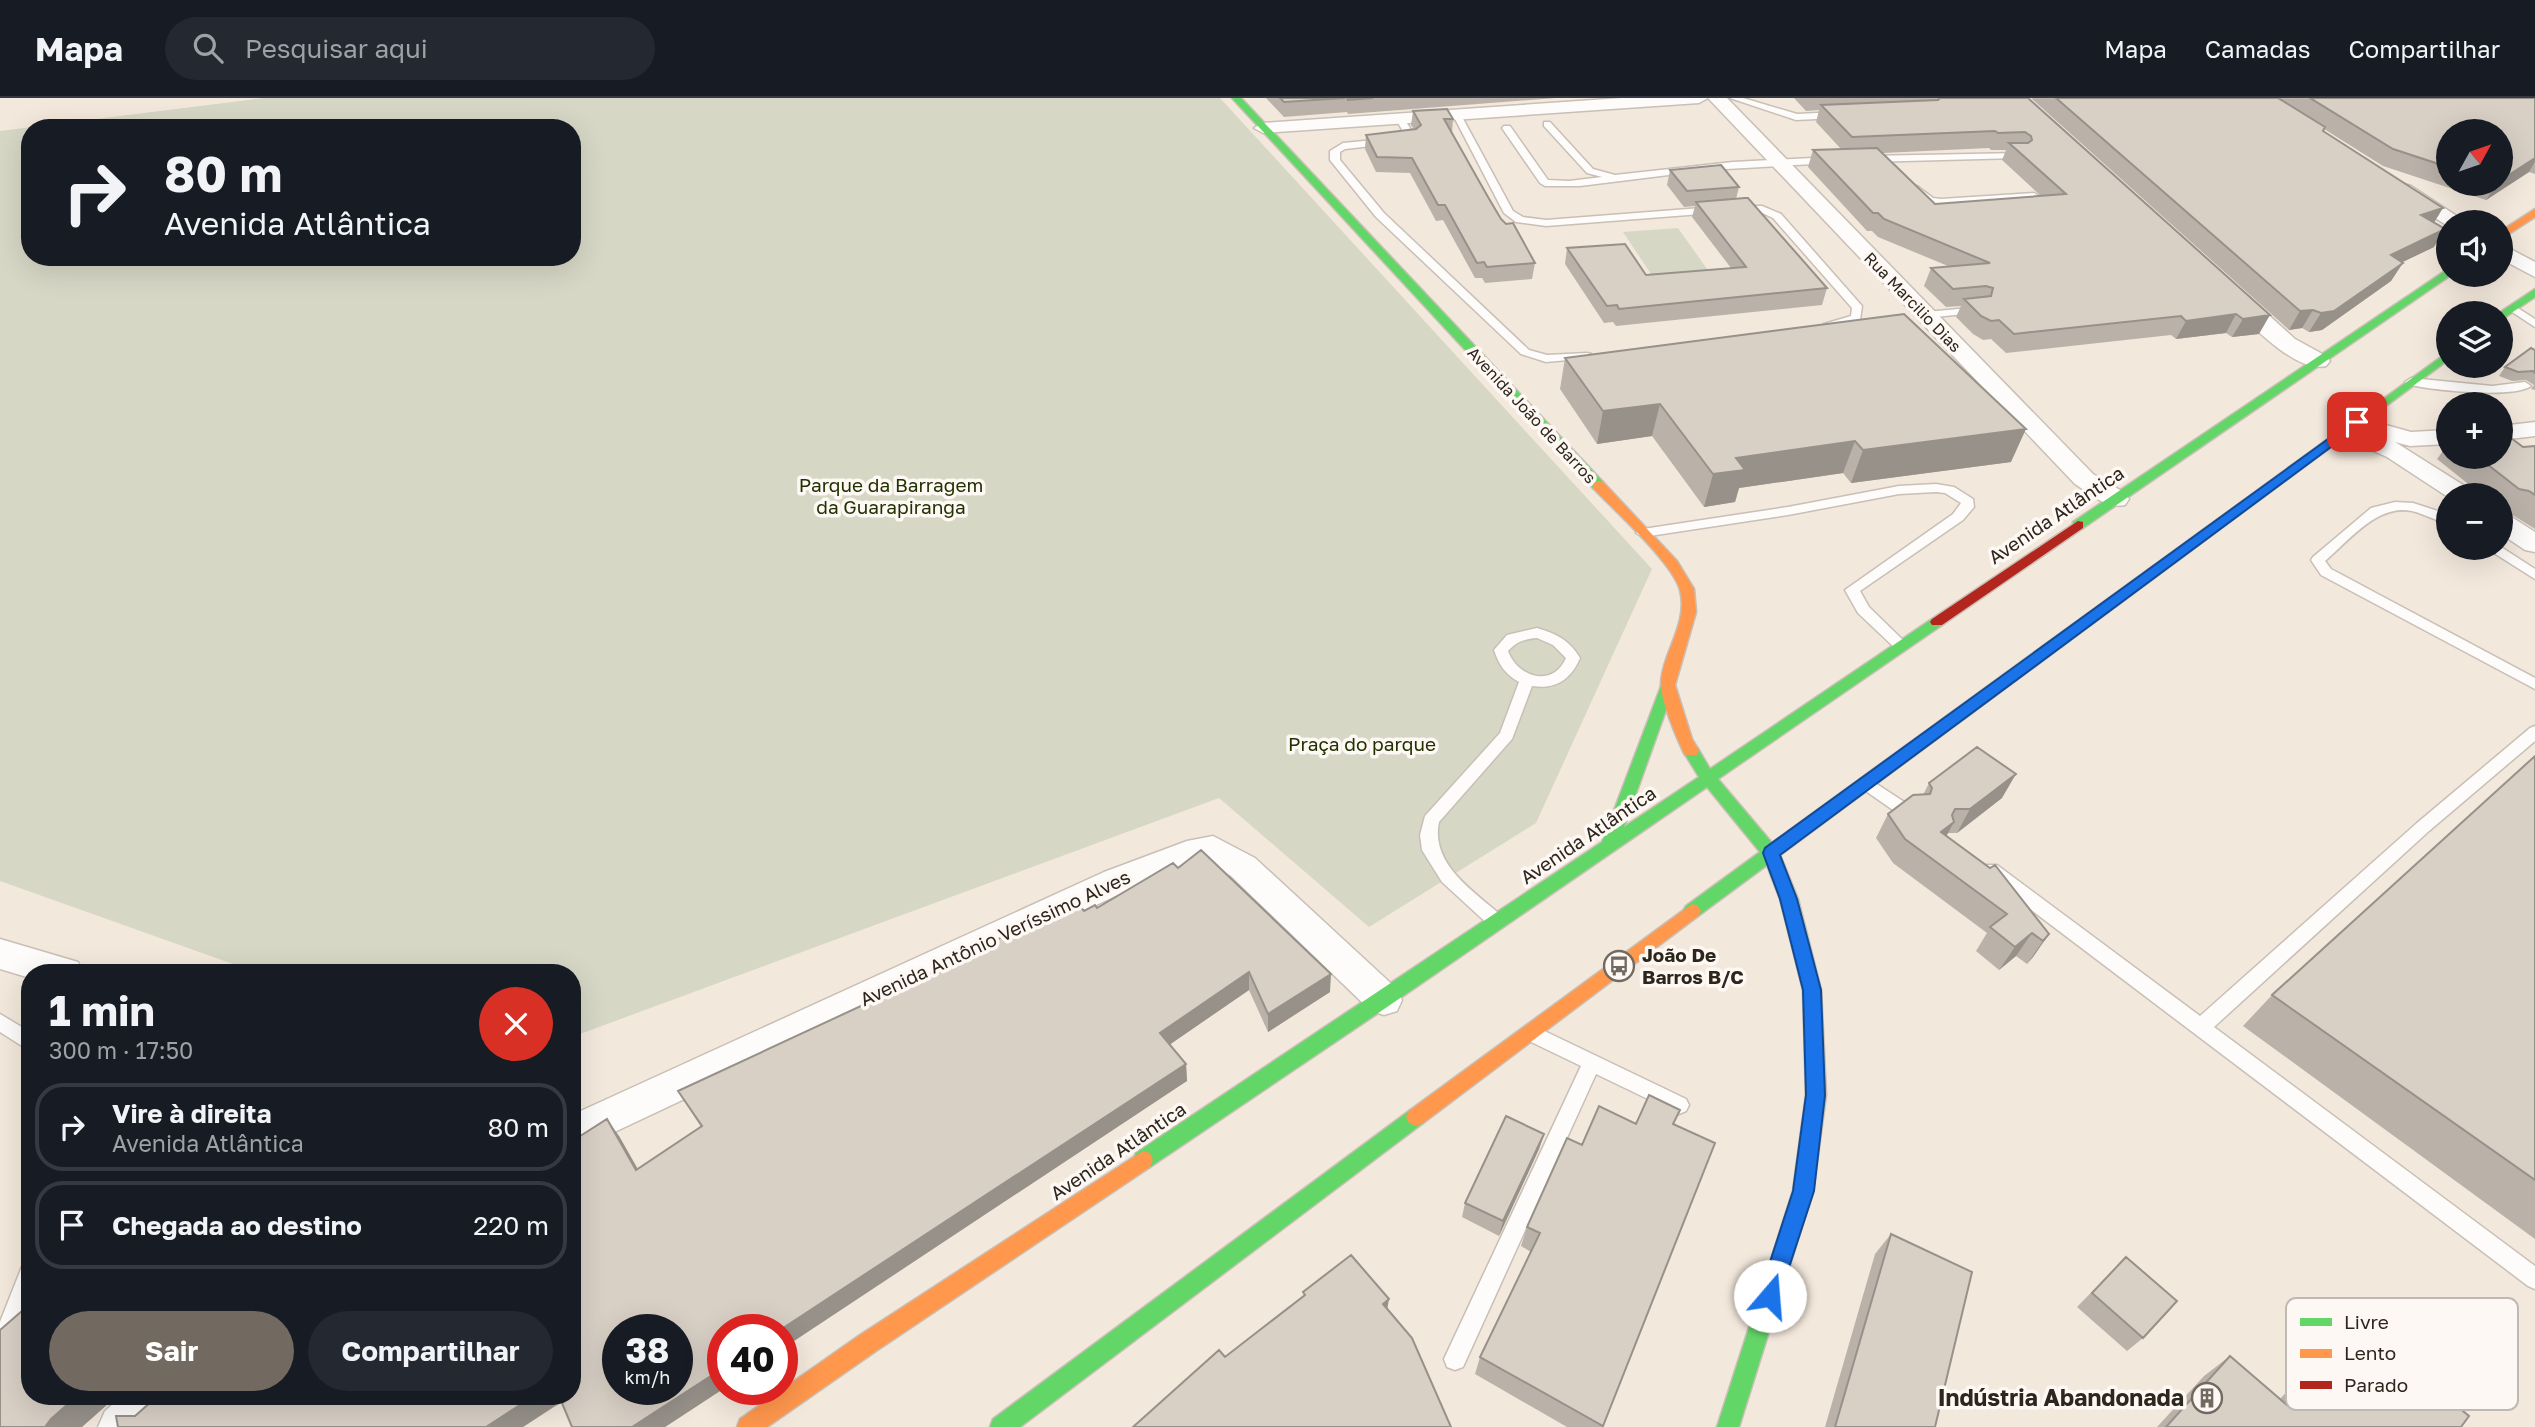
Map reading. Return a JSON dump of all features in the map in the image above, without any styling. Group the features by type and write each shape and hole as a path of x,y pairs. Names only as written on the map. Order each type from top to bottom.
{"main road":[{"name":"Avenida João de Barros","path":"1236,98 1672,564 1687,589 1689,612 1668,685 1609,846"},
{"path":"2513,228 2535,212"},
{"name":"Avenida Atlântica","path":"748,1427 868,1343 1384,1000 2436,280"},
{"path":"2513,308 2535,292"},
{"path":"1001,1427 1771,853 2436,364"},
{"path":"1668,685 1684,739 1708,778 1771,853 1789,899 1812,990 1816,1095 1803,1191 1728,1427"}],"street":[{"path":"1263,128 1401,121 1699,98"},
{"name":"Rua Marcilio Dias","path":"1717,98 2084,479 2116,499"},
{"path":"2390,181 2437,210"},
{"path":"2513,257 2535,271"},
{"path":"2217,280 2287,344 2318,361"},
{"path":"2351,426 2399,437 2436,437"},
{"path":"2351,426 2444,483"},
{"path":"2513,432 2535,429"},
{"path":"2513,530 2535,544"},
{"name":"Avenida Antônio Veríssimo Alves","path":"581,1130 1116,881 1199,850 1213,849 1243,867 1384,1000"},
{"path":"0,954 34,964"},
{"path":"121,1427 147,1405"}],"lane":[{"path":"1734,98 1796,117 1850,115"},
{"path":"1458,117 1509,213 1520,220 1546,223 1747,208 1762,209 1777,216 1858,308 1859,313 1850,321 1812,329"},
{"path":"1401,121 1412,139 1343,146 1335,151 1335,160 1380,215 1525,352 1546,359 1600,355"},
{"path":"1547,124 1590,171 1617,179"},
{"path":"1507,128 1545,183 1595,183 1777,161 1847,160"},
{"path":"1860,159 2018,155"},
{"path":"1884,159 1894,167"},
{"path":"1912,184 1930,201 2034,196"},
{"path":"1926,316 1979,310"},
{"path":"2513,315 2535,324"},
{"path":"2411,382 2492,390 2525,386"},
{"path":"1643,533 1788,511 1851,498 1936,488 1949,491 1968,502 1958,517 1852,590 1863,611 1901,646"},
{"path":"2436,516 2413,507 2386,506 2376,511 2318,560 2326,572 2535,684"},
{"path":"2512,560 2535,575"},
{"path":"1537,633 1554,638 1567,646 1573,658 1571,669 1561,678 1545,682 1527,680 1512,673 1502,662 1501,650 1508,640 1521,634 1537,633"},
{"path":"1497,922 1440,868 1426,844 1426,833 1431,820 1507,735 1527,680"},
{"path":"2202,1026 2423,827 2535,732"},
{"path":"1866,783 1909,813"},
{"path":"1979,861 2202,1026 2535,1279"},
{"path":"0,1022 21,1037"},
{"path":"1530,1032 1679,1105"},
{"path":"1455,1359 1592,1062"},
{"path":"0,1351 21,1295"}],"green space":[{"name":"Parque da Barragem da Guarapiranga","path":"264,98 1220,98 1652,569 1536,823 1369,927 1219,798 581,1034 581,964 233,964 0,881 0,131 21,128 21,266 581,266 581,119 96,119"},
{"path":"1678,228 1712,276 1655,280 1623,232"}],"building":[{"path":"1280,98 1345,98 1284,102"},
{"path":"1940,98 2028,98 2270,315 2243,319 2236,314 2186,321 2181,316 2014,334 1999,320 1991,321 1981,316 1964,299 1991,296 1993,288 1986,286 1953,289 1931,268 1990,263 1873,213 1813,150 1877,148 1935,204 2066,194 2009,143 2028,143 2032,140 2031,136 2025,132 1852,137 1821,105"},
{"path":"2056,98 2278,98 2325,127 2323,131 2443,208 2421,215 2436,224 2436,233 2391,255 2403,263 2334,311 2300,311"},
{"path":"2310,98 2535,98 2535,158 2513,172 2513,119 2436,119 2436,163 2393,149"},
{"path":"1447,109 1453,119 1444,119 1488,197 1501,219 1506,224 1513,223 1535,263 1487,267 1484,262 1477,263 1445,205 1438,205 1412,158 1377,157 1366,135 1416,129 1421,125 1413,111"},
{"path":"1721,165 1739,187 1687,191 1670,170"},
{"path":"1748,198 1827,288 1619,309 1617,305 1607,306 1567,248 1625,244 1646,275 1746,267 1696,202"},
{"path":"1904,314 2026,429 1863,450 1855,441 1736,458 1745,470 1713,474 1660,404 1603,411 1565,358"},
{"path":"2531,348 2535,350 2535,373 2513,370 2513,361"},
{"path":"2513,440 2523,447 2535,446 2535,495 2511,483 2493,469 2513,469"},
{"path":"1977,747 2016,774 1970,809 1955,809 1952,815 1954,822 1941,832 1990,868 1995,865 2049,934 2043,941 2032,933 2015,947 1990,927 2007,914 1905,839 1888,814 1913,795 1930,794 1932,788 1929,783"},
{"path":"2535,756 2535,1180 2272,995"},
{"path":"1201,850 1331,974 1268,1014 1249,972 1160,1033 1186,1064 798,1318 798,1314 707,1314 707,1378 693,1387 693,1314 602,1314 602,1405 666,1405 632,1427 572,1427 563,1405 581,1405 581,1136 607,1119 636,1170 702,1126 678,1091 934,972 1074,900 1084,911 1095,905 1097,908 1173,863 1178,868"},
{"path":"1649,1095 1680,1110 1673,1124 1715,1143 1603,1426 1480,1357 1540,1233 1527,1227 1567,1138 1582,1145 1599,1106 1636,1124"},
{"path":"1506,1116 1544,1134 1503,1221 1465,1203"},
{"path":"1891,1234 1972,1272 1935,1427 1835,1427"},
{"path":"1351,1255 1389,1299 1383,1304 1412,1338 1451,1427 1133,1427 1219,1350 1225,1357 1305,1295 1303,1292"},
{"path":"2126,1257 2177,1301 2143,1338 2092,1293"},
{"path":"21,1312 21,1405 67,1405 45,1427 0,1427 0,1330"},
{"name":"Indústria Abandonada","path":"2230,1356 2286,1404 2286,1410 2462,1410 2469,1416 2461,1427 2166,1427"},
{"path":"147,1405 520,1405 486,1427 118,1427 116,1416 135,1416"}],"traffic: fast":[{"path":"1236,98 1598,485"},
{"path":"2078,525 2436,280"},
{"path":"2513,308 2535,292"},
{"path":"1692,911 2436,364"},
{"path":"1143,1160 1384,1000 1937,622"},
{"path":"1609,846 1668,685"},
{"path":"1691,751 1708,778 1771,853 1789,899 1812,990 1816,1095 1803,1191 1728,1427"},
{"path":"1001,1427 1416,1117"}],"traffic: slow":[{"path":"2513,228 2535,212"},
{"path":"1598,485 1672,564 1687,589 1689,612 1668,685 1684,739 1691,751"},
{"path":"1416,1117 1692,911"},
{"path":"748,1427 868,1343 1143,1160"}],"traffic: jam":[{"path":"1937,622 2078,525"}],"place":[{"name":"João De Barros B/C","path":"1619,966"},
{"name":"Indústria Abandonada","path":"2207,1398"}],"route":[{"path":"1770,1296 1803,1191 1816,1095 1812,990 1789,899 1771,853 2357,422"}],"park label":[{"name":"Praça do parque","path":"1362,744"}]}
